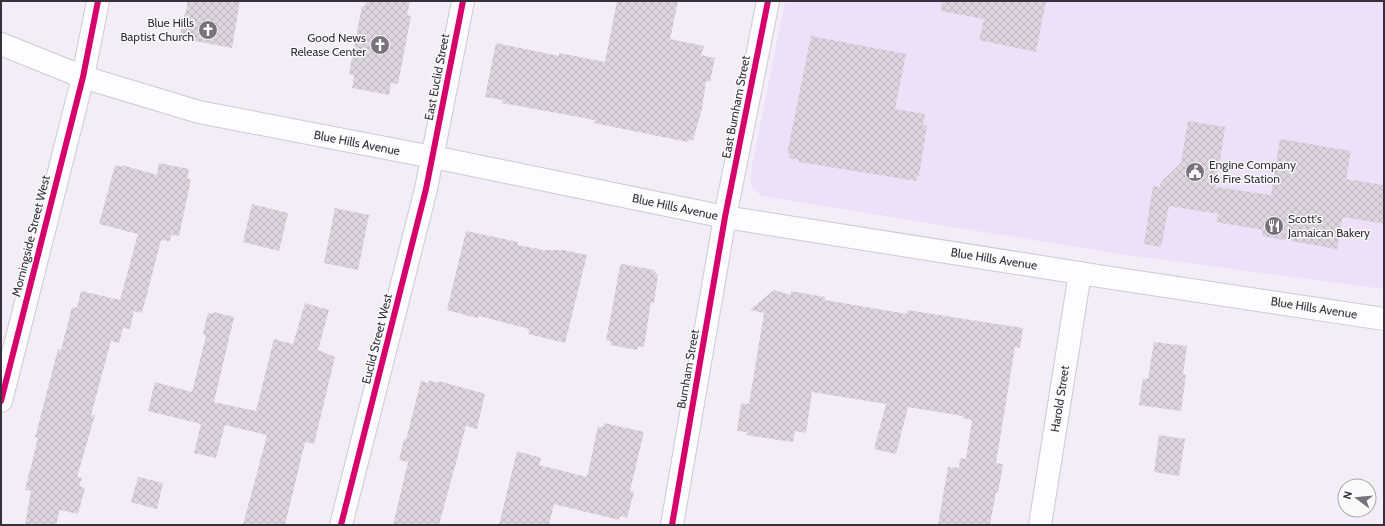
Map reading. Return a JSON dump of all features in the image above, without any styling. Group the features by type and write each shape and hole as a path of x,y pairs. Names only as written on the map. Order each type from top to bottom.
{"street":[{"name":"Morningside Street West","path":"1,401 83,77 98,1"},
{"name":"East Euclid Street","path":"432,157 464,1"},
{"name":"East Burnham Street","path":"725,217 768,1"},
{"name":"Blue Hills Avenue","path":"1,44 83,77 199,112 432,157 725,217 1384,319"},
{"name":"Euclid Street West","path":"341,525 432,157"},
{"name":"Burnham Street","path":"672,525 725,217"},
{"name":"Harold Street","path":"1040,525 1080,273"}],"shaded area":[{"path":"785,1 1384,1 1384,289 1120,254 762,196 753,189 751,184 751,171"}],"building":[{"name":"Blue Hills Baptist Church","path":"188,1 240,1 232,48 179,38"},
{"name":"Good News Release Center","path":"366,1 410,1 407,15 411,16 398,84 391,83 389,95 352,88 354,75 349,74 362,6 365,6"},
{"path":"617,1 678,1 670,39 704,46 701,55 715,58 710,82 706,81 702,109 693,140 689,139 688,142 594,123 595,120 502,103 503,100 485,97 496,43 559,56 559,53 605,62"},
{"path":"942,1 1046,1 1036,52 979,40 984,19 941,11"},
{"path":"811,36 906,54 895,109 925,114 923,125 927,126 919,176 917,176 916,181 799,162 799,160 789,158 790,154 787,154"},
{"path":"1188,121 1225,127 1216,187 1271,195 1280,139 1351,151 1346,179 1384,185 1384,224 1343,217 1337,249 1262,236 1263,230 1216,222 1218,214 1169,206 1161,247 1144,244 1153,186 1160,187 1161,182 1181,163"},
{"path":"159,163 189,169 187,179 191,179 179,236 171,235 170,241 161,240 142,313 134,311 130,329 123,328 119,343 111,341 91,415 95,415 77,477 82,478 79,486 85,488 78,514 60,510 56,525 25,525 31,491 25,490 38,438 35,437 58,349 61,350 72,307 77,308 81,291 120,300 138,234 99,224 115,165 122,167 122,165 157,175"},
{"path":"252,204 288,213 279,251 243,242"},
{"path":"335,208 369,215 358,270 324,263"},
{"path":"466,231 518,242 517,245 543,250 563,250 587,255 565,343 528,334 529,329 479,316 479,318 447,310"},
{"path":"622,264 654,270 656,274 658,274 654,303 651,302 644,347 638,346 637,350 610,345 611,341 606,341 620,266"},
{"path":"774,290 791,295 791,291 825,297 825,300 907,314 907,310 1023,328 1020,348 1015,347 996,463 1003,464 990,525 938,525 948,467 959,468 960,458 966,459 972,420 963,418 963,416 908,407 896,454 874,449 886,404 812,392 806,433 795,431 793,442 746,435 747,432 737,431 741,403 749,404 764,313 750,310"},
{"path":"305,303 329,310 318,350 335,357 314,444 305,442 285,525 243,525 267,435 225,425 216,458 194,453 201,424 148,411 155,382 192,392 206,336 203,334 208,313 212,314 213,312 234,317 214,402 256,411 274,339 293,344"},
{"path":"1154,342 1187,346 1183,374 1186,375 1181,411 1139,405 1143,378 1148,379"},
{"path":"429,380 438,383 439,381 485,394 477,429 466,426 439,525 393,525 408,462 399,460 404,439 406,440 421,381 428,383"},
{"path":"604,423 644,432 630,491 634,492 627,518 620,516 619,520 554,504 549,525 499,525 517,451 541,458 539,465 587,477 598,426 603,427"},
{"path":"1159,435 1185,439 1179,476 1154,472"},
{"path":"138,477 163,483 157,509 131,502"}],"cycle path":[{"path":"1,401 83,77 98,1"},
{"path":"341,525 426,189 463,1"},
{"path":"672,525 725,217 768,1"}],"place":[{"name":"Blue Hills Baptist Church","path":"208,30"},
{"name":"Good News Release Center","path":"380,45"},
{"name":"Engine Company 16 Fire Station","path":"1195,172"},
{"name":"Scott's Jamaican Bakery","path":"1274,226"}]}
